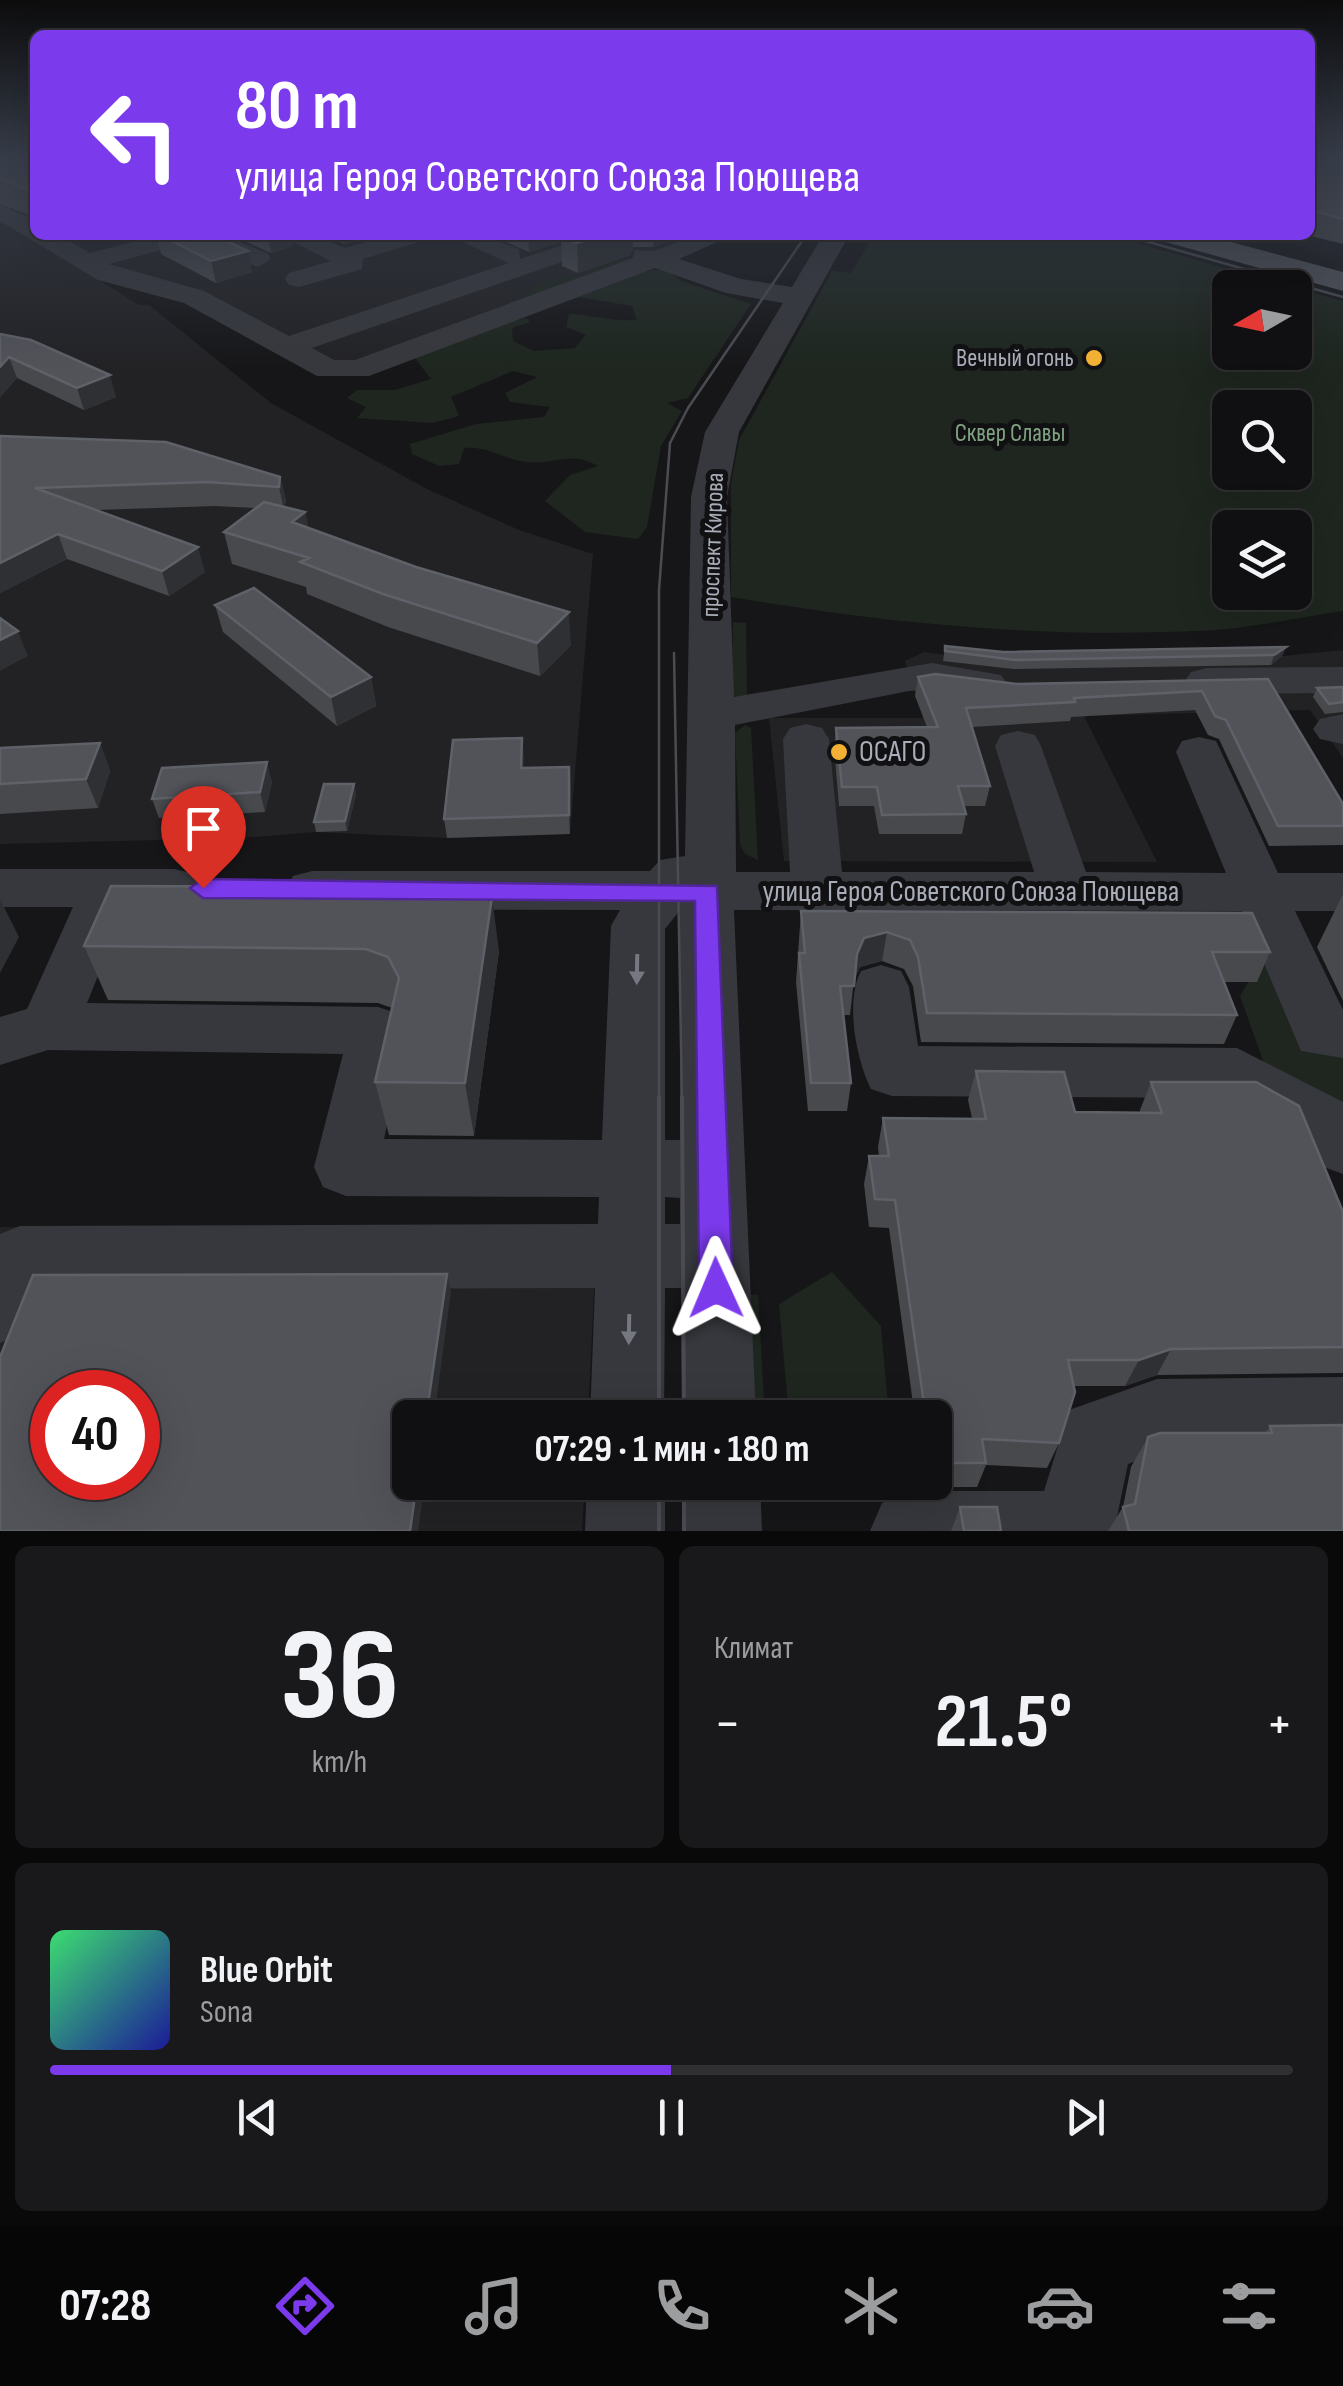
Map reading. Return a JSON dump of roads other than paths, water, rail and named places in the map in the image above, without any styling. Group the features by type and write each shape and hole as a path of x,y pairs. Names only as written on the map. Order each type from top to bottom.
{"main road":[{"path":"1190,240 1343,282"}],"street":[{"path":"50,240 107,274 194,297 328,368 358,368 707,240"},
{"path":"86,262 169,240"},
{"path":"213,240 258,259"},
{"path":"299,279 353,263 304,240"},
{"path":"344,257 400,240"},
{"path":"472,240 510,255"},
{"path":"287,346 587,240"},
{"path":"604,240 736,286 800,297"},
{"name":"проспект Кирова","path":"627,1400 638,926 684,892 713,827 710,496 715,462 722,432 833,240"},
{"path":"713,713 759,709 921,677 1032,686"},
{"path":"1169,682 1343,680"},
{"path":"806,738 818,892"},
{"path":"1018,746 1067,892"},
{"path":"1199,752 1322,1034 1343,1034"},
{"name":"улица Героя Советского Союза Поющева","path":"0,888 1343,892"},
{"path":"24,1033 108,888"},
{"name":"проспект Кирова","path":"684,892 713,1169 719,1400"},
{"path":"880,986 892,1071 1237,1073 1336,1130 1343,1146"},
{"path":"24,1033 378,1032 346,1167 713,1169"},
{"path":"0,1310 20,1258 715,1256"},
{"path":"910,1531 1074,1531 1096,1438 1157,1416 1343,1414"},
{"path":"625,1531 626,1500"},
{"path":"721,1500 722,1531"}],"tram line":[{"path":"659,1400 659,590 670,443 688,408 803,240"},
{"path":"1142,240 1343,297"},
{"path":"674,653 682,1100"},
{"path":"682,1097 684,1400"},
{"path":"659,1500 659,1531"},
{"path":"684,1500 684,1531"}],"place":[{"name":"Вечный огонь","path":"1094,358"},
{"name":"ОСАГО","path":"839,752"}],"park label":[{"name":"Сквер Славы","path":"1010,433"}]}
